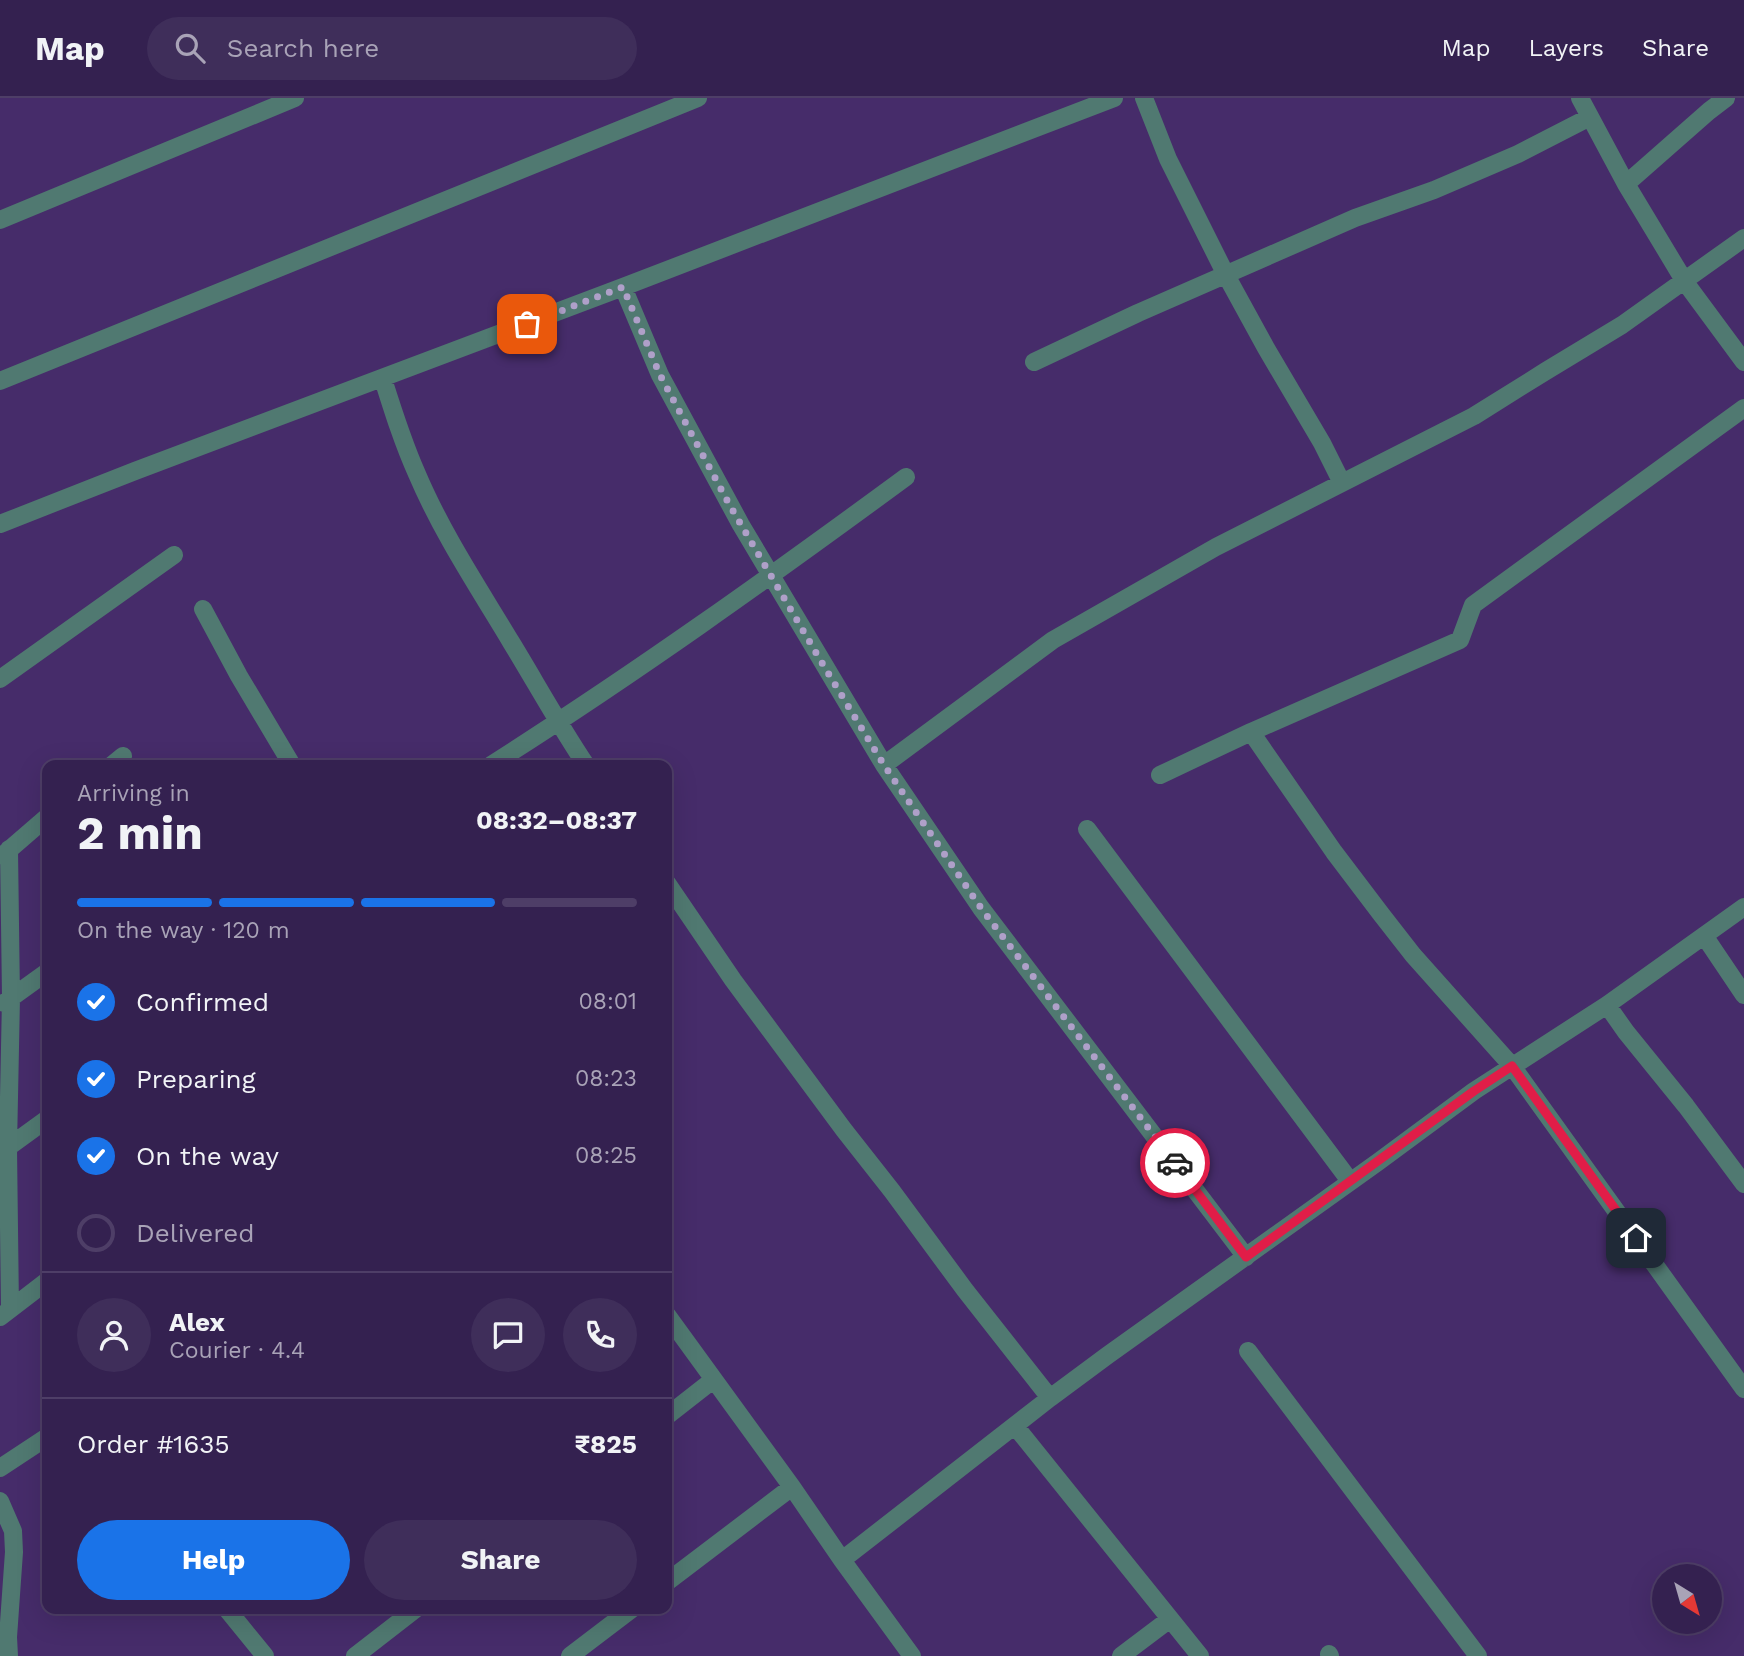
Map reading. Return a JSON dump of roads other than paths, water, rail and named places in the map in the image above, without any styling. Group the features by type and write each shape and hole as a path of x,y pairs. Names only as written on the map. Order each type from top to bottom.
{"street":[{"path":"0,220 295,98"},
{"path":"0,381 698,98"},
{"path":"0,524 1114,98"},
{"path":"1144,98 1168,159 1226,275 1342,483"},
{"path":"1580,98 1626,184 1685,282 1744,362"},
{"path":"1626,184 1726,98"},
{"path":"1034,362 1138,313 1355,218 1434,190 1506,159 1590,117"},
{"path":"884,765 1053,640 1216,547 1474,416 1622,325 1744,238"},
{"path":"623,287 660,375 741,525 884,765 981,908 1246,1257"},
{"path":"383,379 396,422 417,475 453,545 583,760"},
{"path":"1160,775 1460,639 1473,605 1744,408"},
{"path":"499,760 558,723 771,576 906,477"},
{"path":"0,679 174,555"},
{"path":"203,610 289,760"},
{"path":"1251,732 1381,915 1512,1066 1744,1389"},
{"path":"5,1312 5,853 42,821"},
{"path":"1087,830 1350,1181"},
{"path":"673,905 733,980 965,1290 1050,1398"},
{"path":"842,1560 1050,1398 1474,1091 1607,1005 1744,907"},
{"path":"1705,937 1744,995"},
{"path":"6,1002 42,976"},
{"path":"1607,1005 1744,1184"},
{"path":"4,1150 42,1123"},
{"path":"5,1312 42,1285"},
{"path":"672,1322 912,1656"},
{"path":"1248,1351 1478,1656"},
{"path":"672,1412 713,1380"},
{"path":"1015,1426 1200,1656"},
{"path":"0,1468 42,1440"},
{"path":"672,1578 792,1487"},
{"path":"0,1500 13,1531 9,1656"},
{"path":"236,1614 265,1656"},
{"path":"355,1656 409,1614"},
{"path":"570,1656 624,1614"},
{"path":"1122,1656 1170,1619"}]}
